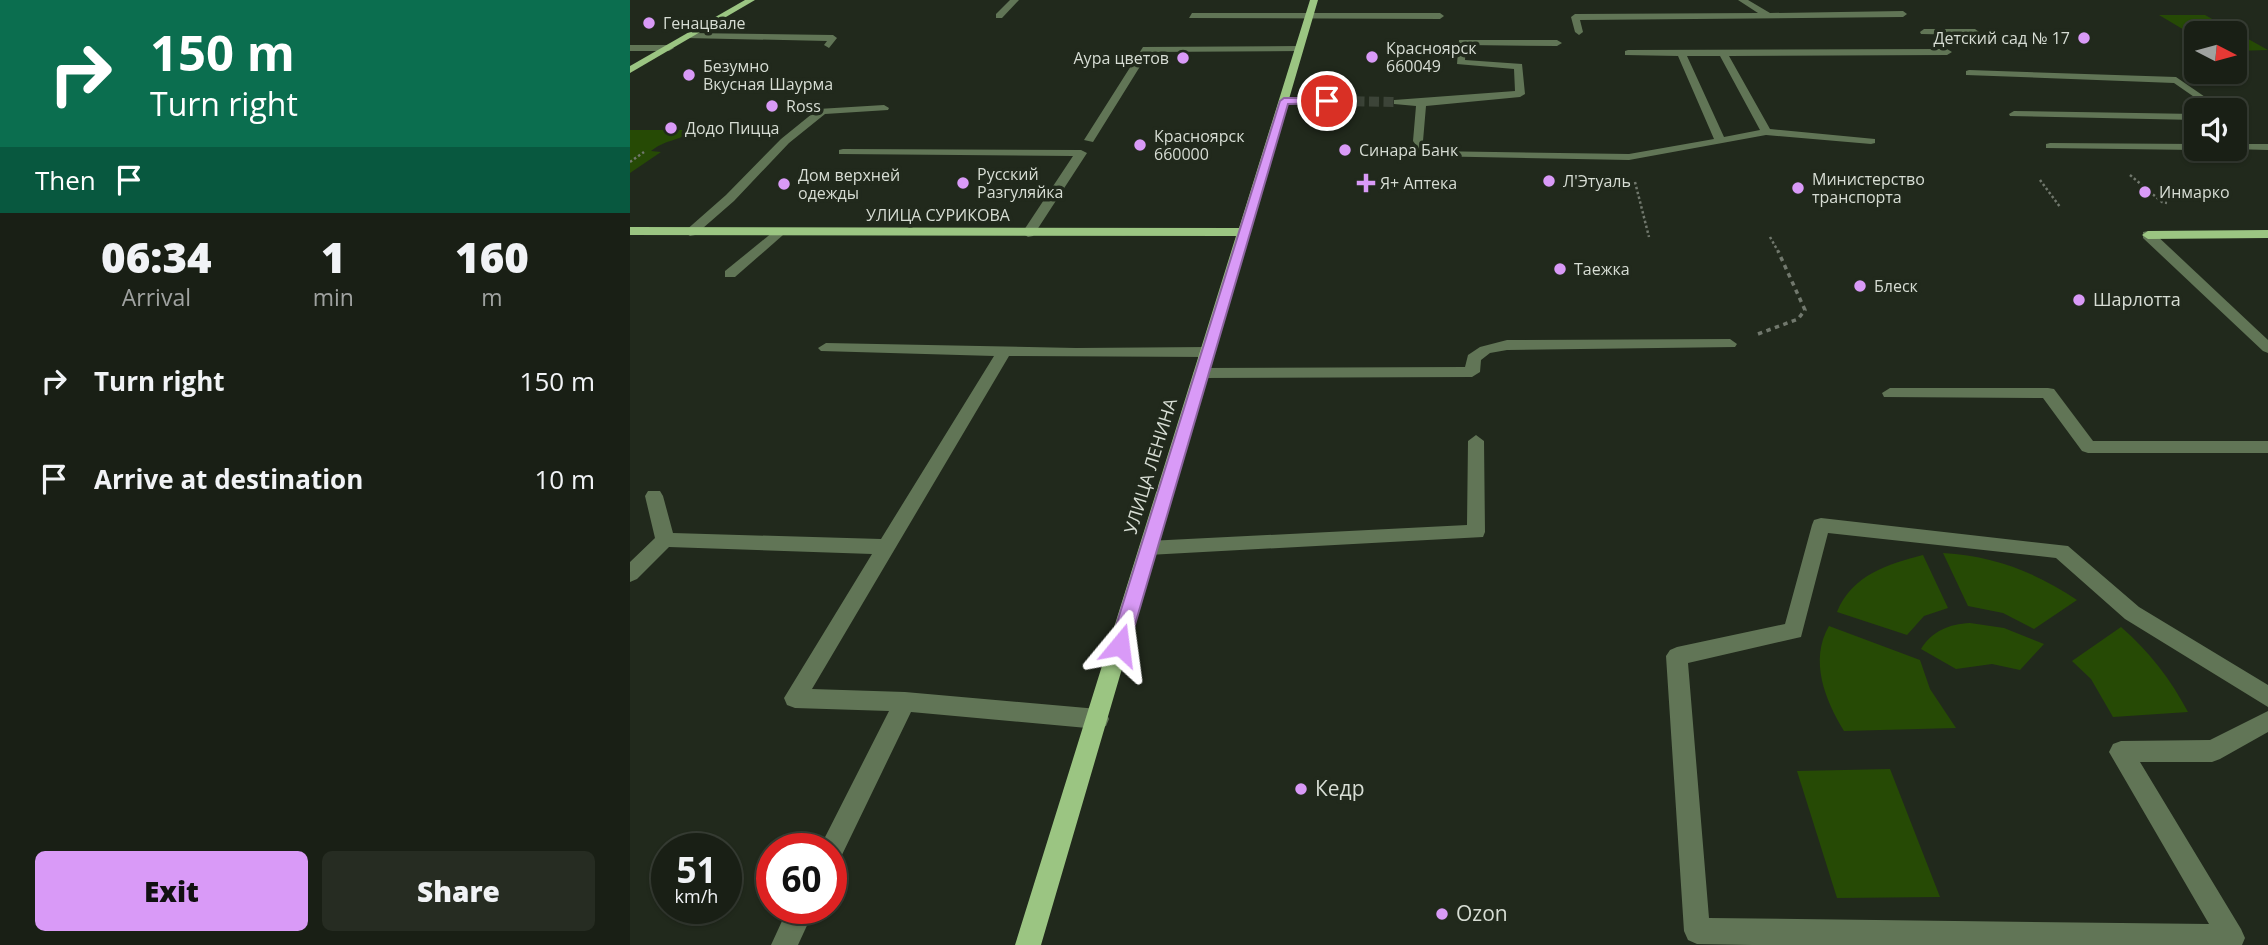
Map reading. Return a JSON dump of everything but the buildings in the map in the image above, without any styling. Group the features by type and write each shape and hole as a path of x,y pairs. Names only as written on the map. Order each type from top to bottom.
{"main road":[{"path":"630,70 751,0"},
{"name":"УЛИЦА ЛЕНИНА","path":"1028,945 1314,0"},
{"name":"УЛИЦА СУРИКОВА","path":"630,231 1245,232"},
{"path":"2148,235 2268,234"}],"street":[{"path":"999,16 1015,0"},
{"path":"1742,0 1770,16"},
{"path":"1579,32 1575,17 1903,14"},
{"path":"1192,16 1440,16"},
{"path":"1924,32 1975,32"},
{"path":"689,36 833,38 828,44"},
{"path":"1398,102 1421,103 1520,94 1519,66 1460,62 1462,42 1557,43"},
{"path":"630,48 669,48"},
{"path":"1089,140 1146,49 1300,49"},
{"path":"1628,53 1947,52"},
{"path":"1681,53 1720,141"},
{"path":"1723,53 1766,132"},
{"path":"1969,73 2176,80 2202,98"},
{"path":"1284,101 1340,101"},
{"path":"1421,103 1418,141 1427,154 1629,158 1766,132 1871,141"},
{"path":"690,232 730,198 785,141 822,111 884,108"},
{"path":"2014,114 2184,117"},
{"path":"2050,146 2184,147"},
{"path":"2247,147 2268,147"},
{"path":"844,152 1080,153 1028,233"},
{"path":"730,274 778,232"},
{"path":"2148,235 2268,348"},
{"path":"1201,373 1472,372 1473,358 1485,350 1507,345 1730,344"},
{"path":"826,348 1208,352"},
{"path":"1005,351 889,547 795,698 905,702 1098,719"},
{"path":"1890,393 2048,393 2088,447 2268,447"},
{"path":"1148,548 1476,532 1476,441"},
{"path":"654,496 665,540"},
{"path":"2268,697 2132,612 2061,551 1821,525 1794,631 1677,656 1697,931 2232,938 2121,752 2212,751 2268,721"},
{"path":"630,574 665,540 889,547"},
{"path":"840,833 905,702"},
{"path":"784,945 794,924"}],"path":[{"path":"630,162 645,152"},
{"path":"1629,158 1649,237"},
{"path":"2040,180 2060,207"},
{"path":"2128,181 2137,181"},
{"path":"1730,344 1798,319 1805,310 1789,270 1770,237"}],"green space":[{"path":"2159,15 2205,15 2216,21 2184,21 2184,30"},
{"path":"2247,38 2268,50 2247,51"},
{"path":"630,130 694,130 651,151 661,152 630,173"},
{"path":"1943,553 1980,558 2013,567 2046,581 2077,600 2034,629 2003,613 1968,606"},
{"path":"1923,555 1948,608 1924,616 1907,635 1837,612 1852,589 1872,573"},
{"path":"1970,623 2004,628 2044,644 2020,670 1992,664 1956,669 1921,649 1930,637 1942,630"},
{"path":"1829,626 1920,660 1930,689 1956,728 1844,731 1826,693 1820,666 1820,652"},
{"path":"2121,627 2159,666 2188,712 2113,717 2091,679 2072,661"},
{"path":"1890,769 1940,897 1837,898 1797,771"}],"tunnel":[{"path":"1340,101 1398,102"}],"place":[{"name":"Генацвале","path":"649,23"},
{"name":"Детский сад № 17","path":"2084,38"},
{"name":"Красноярск 660049","path":"1372,57"},
{"name":"Аура цветов","path":"1183,58"},
{"name":"Безумно Вкусная Шаурма","path":"689,75"},
{"name":"Ross","path":"772,106"},
{"name":"Додо Пицца","path":"671,128"},
{"name":"Красноярск 660000","path":"1140,145"},
{"name":"Синара Банк","path":"1345,150"},
{"name":"Л'Этуаль","path":"1549,181"},
{"name":"Русский Разгуляйка","path":"963,183"},
{"name":"Я+ Аптека","path":"1366,183"},
{"name":"Дом верхней одежды","path":"784,184"},
{"name":"Министерство транспорта","path":"1798,188"},
{"name":"Инмарко","path":"2145,192"},
{"name":"Таежка","path":"1560,269"},
{"name":"Блеск","path":"1860,286"},
{"name":"Шарлотта","path":"2079,300"},
{"name":"Кедр","path":"1301,789"},
{"name":"Ozon","path":"1442,914"}],"route":[{"path":"1120,645 1284,101 1327,101"}]}
